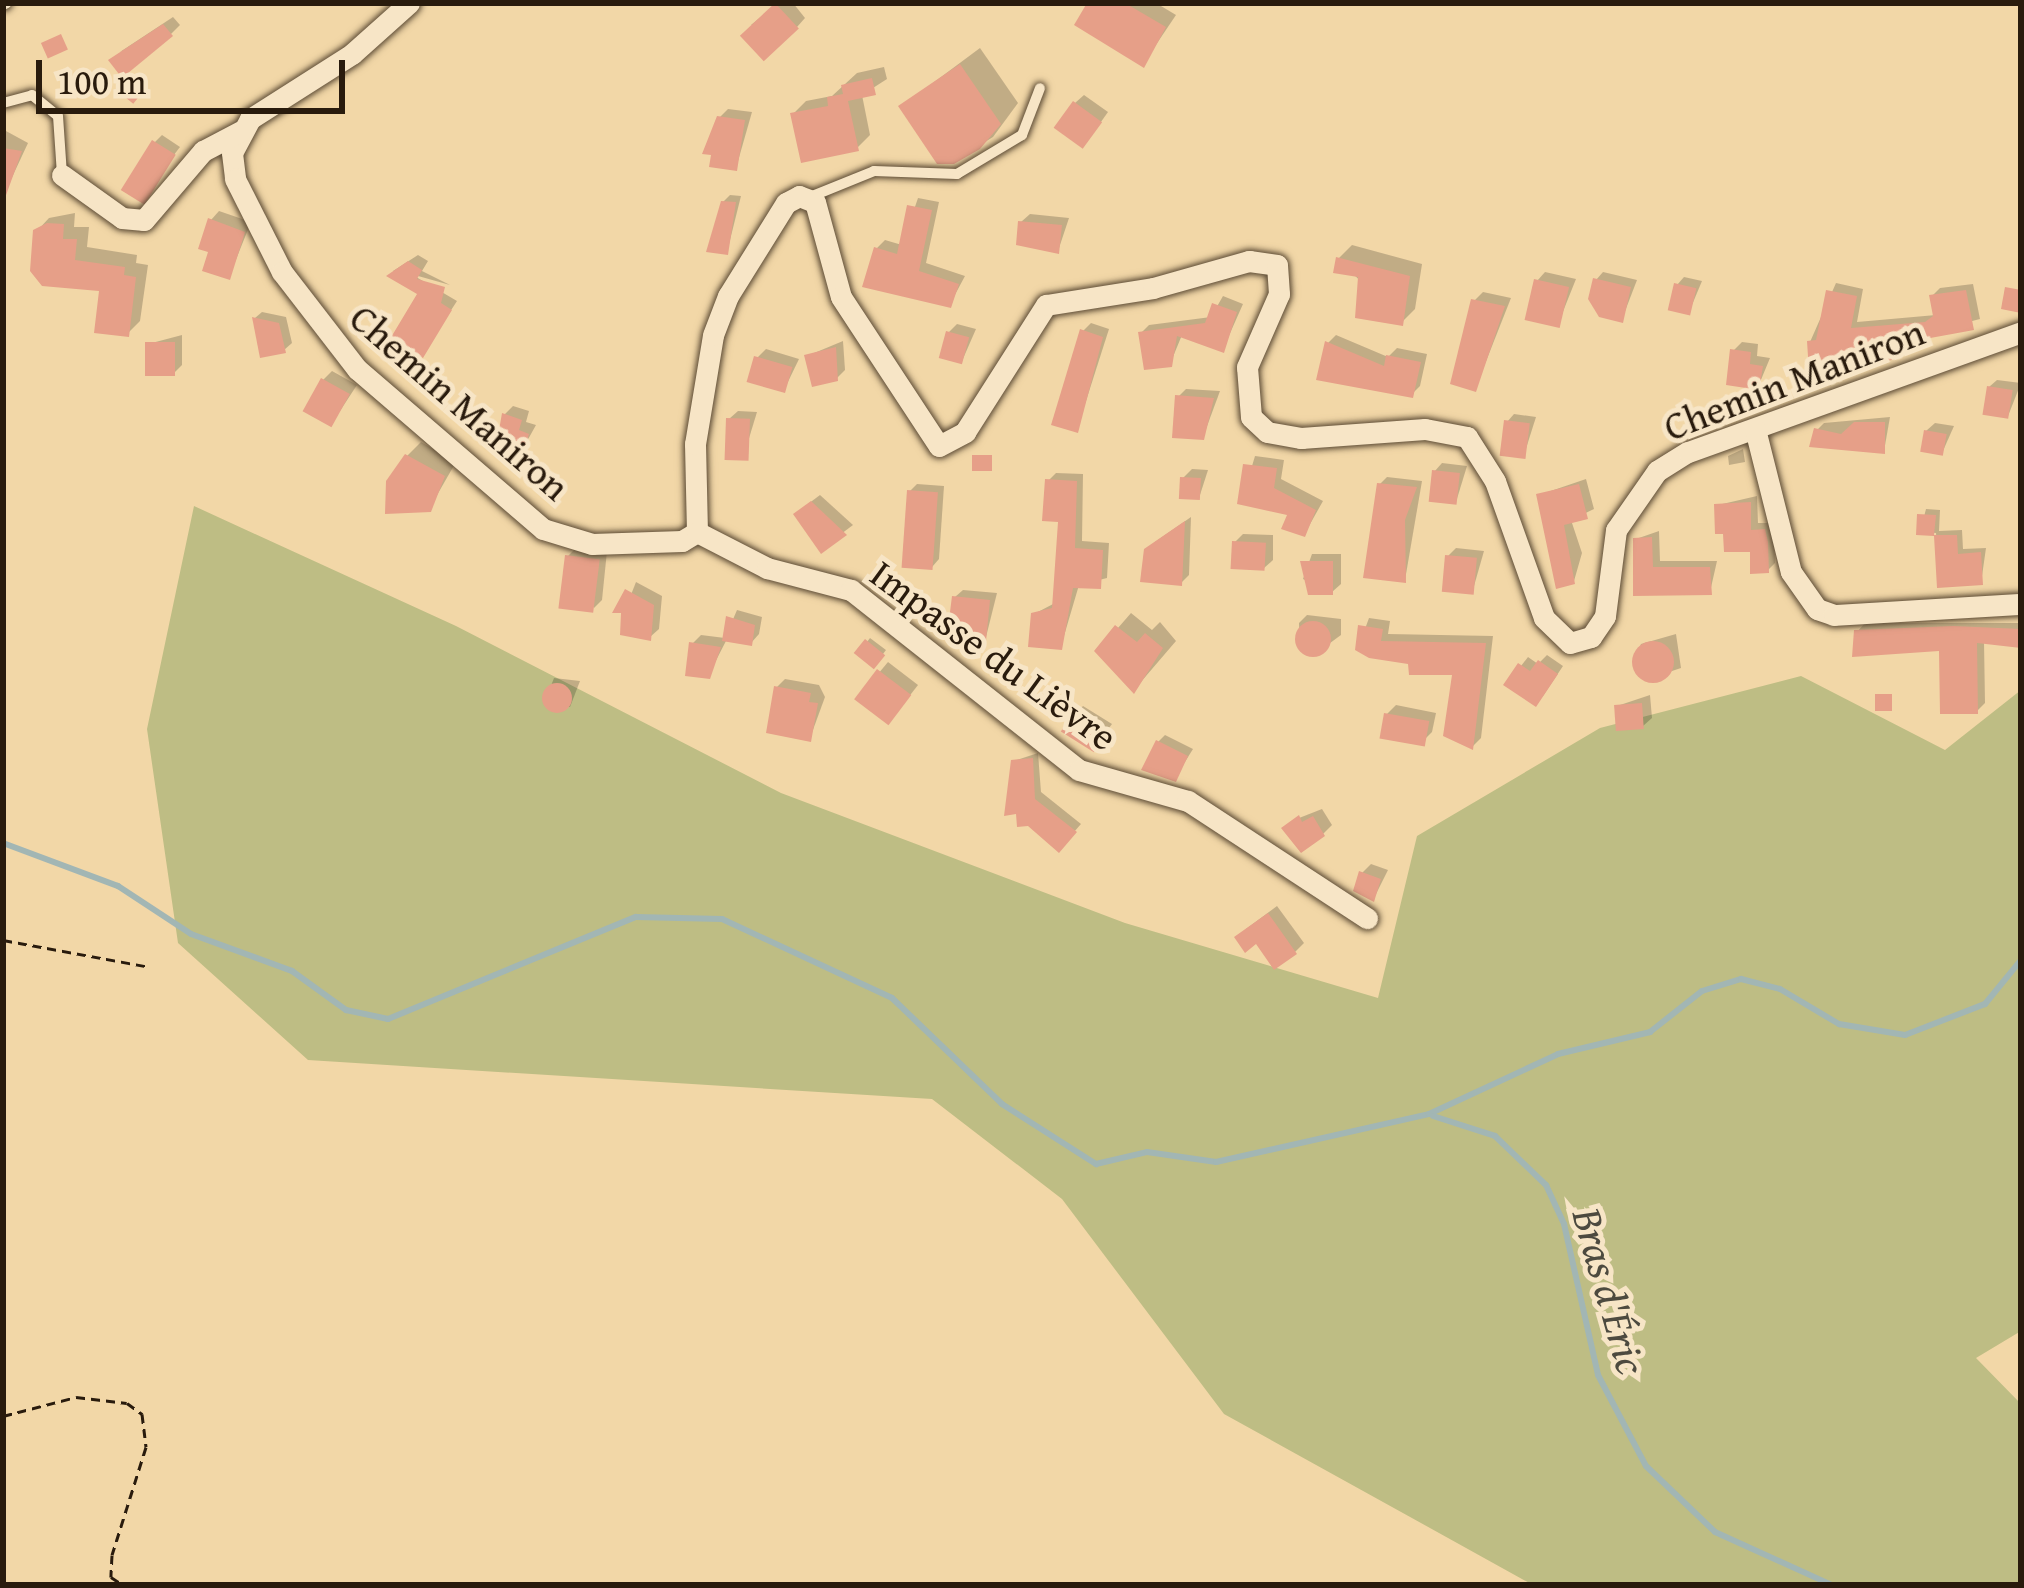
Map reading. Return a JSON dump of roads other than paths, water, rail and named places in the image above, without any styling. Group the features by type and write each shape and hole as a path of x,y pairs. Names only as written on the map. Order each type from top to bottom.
{"street":[{"path":"62,175 122,218 144,220 203,151 241,130 410,3"},
{"name":"Chemin Maniron","path":"241,130 235,179 282,272 357,369 426,430 543,529 592,544 682,541 697,532"},
{"path":"697,532 695,444 713,335 728,296 786,203 807,198"},
{"name":"Chemin Maniron","path":"807,198 841,296 939,446 965,432 1046,305 1153,289 1249,261 1277,265 1279,294 1244,382 1246,409 1258,425 1301,438 1425,429 1467,437 1495,481 1544,618 1570,644 1591,637 1605,616 1616,530 1657,471 1754,429 2021,332"},
{"path":"1754,429 1791,572 1817,609 1834,615 2021,604"},
{"name":"Impasse du Lièvre","path":"697,532 766,568 851,590 1079,770 1187,801 1367,918"}],"lane":[{"path":"807,198 874,171 957,174 1022,135 1040,88"},
{"path":"3,104 32,94 58,116 62,175"}],"waterway":[{"path":"3,843 118,886 191,934 292,971 346,1010 388,1019 636,917 722,919 892,998 1002,1104 1096,1164 1147,1152 1216,1162 1429,1114 1558,1054 1650,1032 1702,991 1741,979 1780,989 1839,1024 1905,1035 1985,1004 2021,960"},
{"name":"Bras d'Éric","path":"1433,1116 1495,1136 1546,1185 1564,1224 1598,1375 1646,1466 1715,1532 1832,1585"}]}
